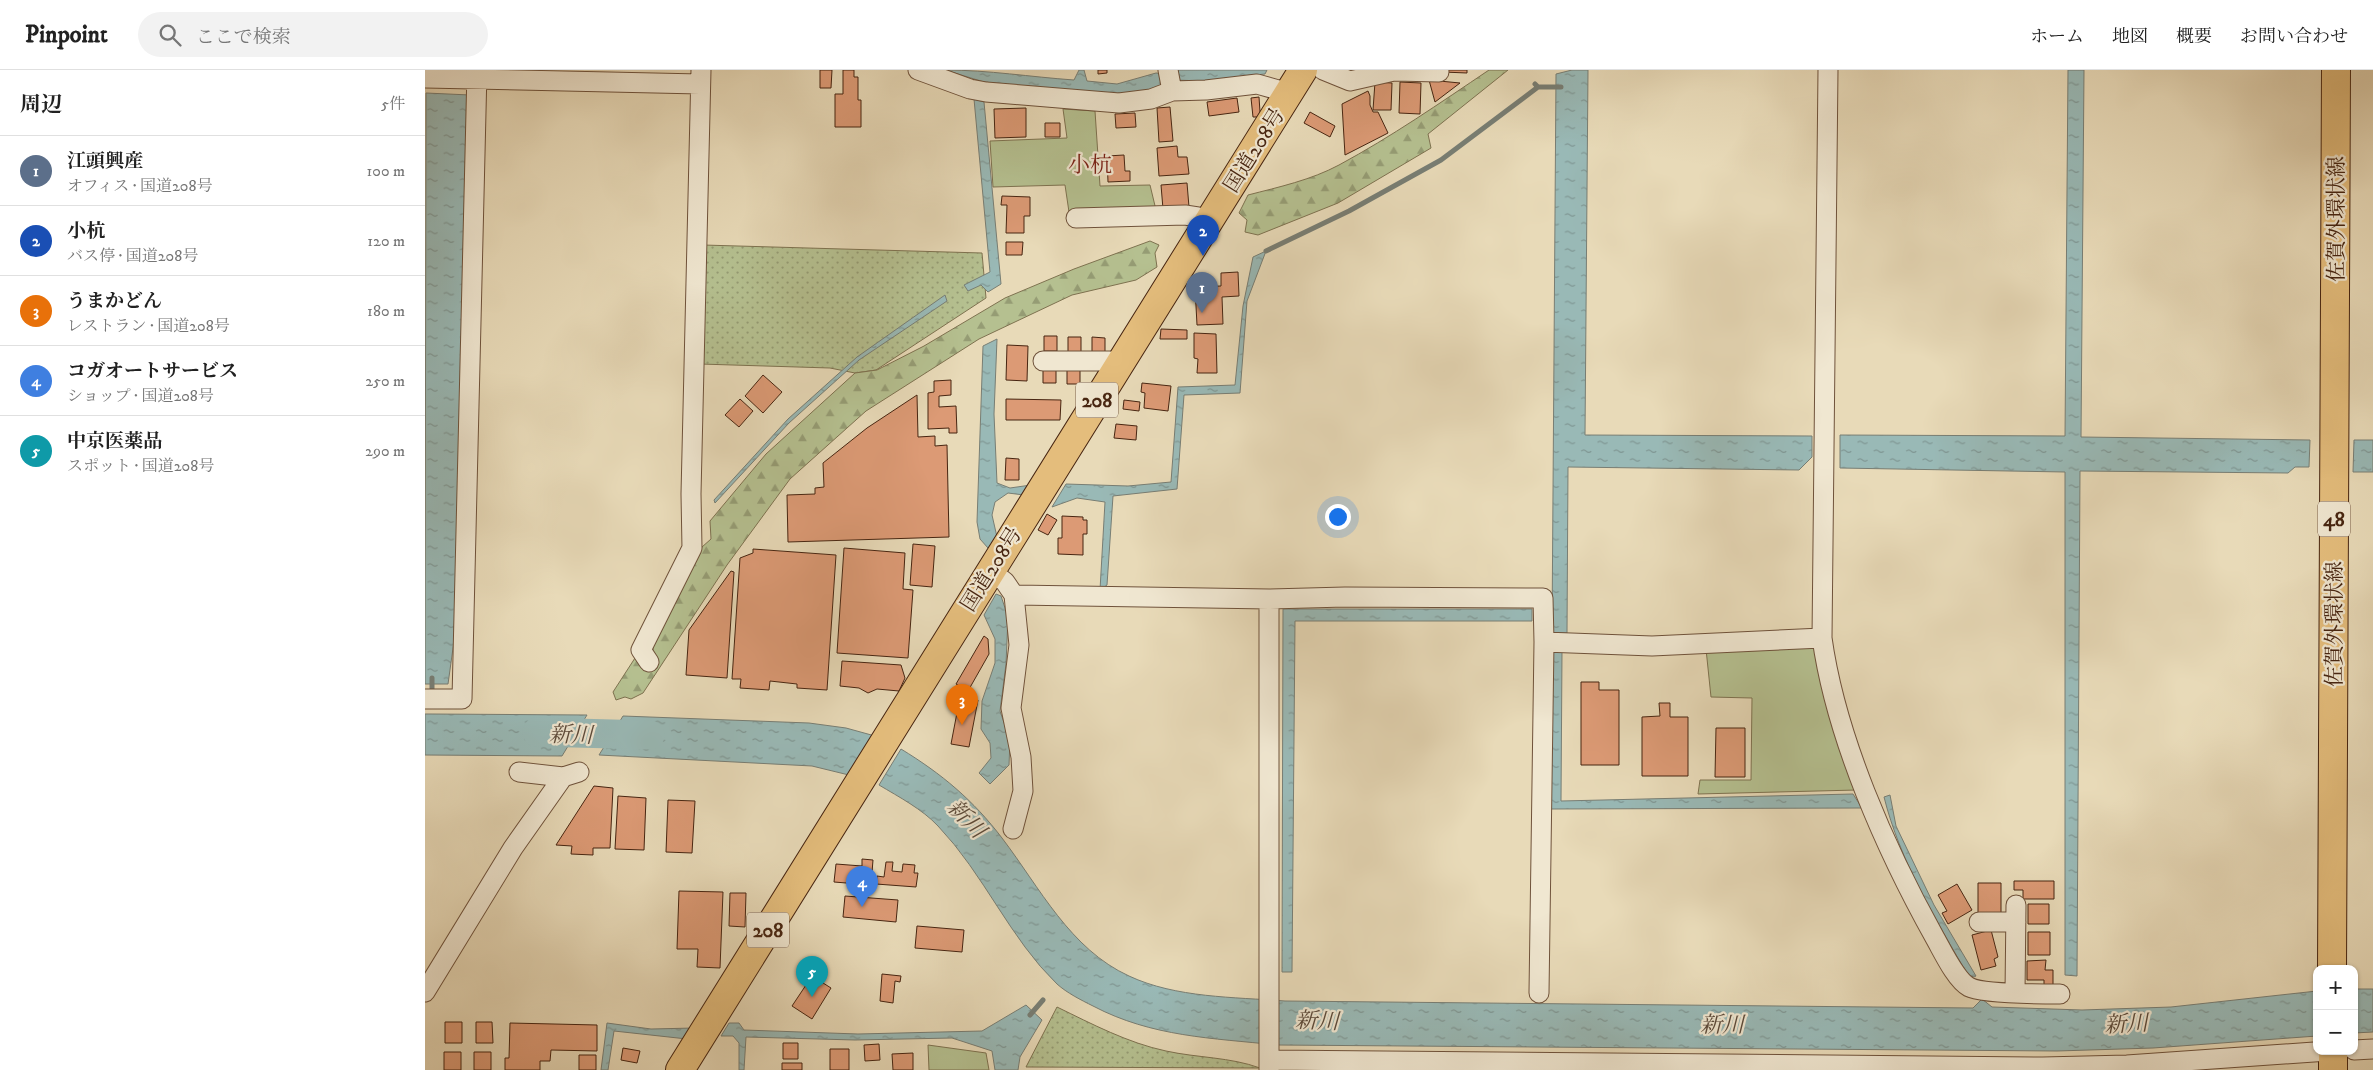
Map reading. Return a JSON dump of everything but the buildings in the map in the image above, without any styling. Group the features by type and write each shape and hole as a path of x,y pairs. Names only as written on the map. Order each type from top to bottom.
{"main road":[{"name":"国道208号","path":"680,1070 857,790 990,570 1303,70"},
{"name":"佐賀外環状線","path":"2332,965 2336,70"},
{"path":"2333,1055 2333,1070"}],"street":[{"path":"918,70 970,89 1119,104 1151,99 1172,91 1207,90 1257,84 1289,93"},
{"path":"1168,70 1172,91"},
{"path":"1323,70 1350,81 1394,71 1439,72"},
{"path":"1828,70 1822,638 1834,697 1853,758 1876,816 1920,911 1947,960 1962,981 1969,987 2015,993 2060,994"},
{"path":"425,699 462,699 477,74"},
{"path":"438,78 477,74 701,77 691,548 641,650 649,662"},
{"path":"1077,218 1185,214 1198,216 1208,223"},
{"path":"1043,361 1110,361 1119,366"},
{"path":"990,570 1005,582 1014,595 1019,645 1011,708 1021,757 1023,791 1013,829"},
{"path":"1014,595 1269,599 1345,597 1543,598 1539,992"},
{"path":"1269,599 1269,1065 2043,1067 2127,1065 2313,1052"},
{"path":"1544,642 1652,646 1822,638"},
{"path":"425,992 513,848 571,774 519,772"},
{"path":"1979,922 2016,913 2015,993"},
{"path":"2358,1050 2373,1049"}],"green space":[{"path":"1489,70 1508,70 1428,134 1431,148 1338,203 1258,235 1245,232 1247,220 1239,213 1248,195 1306,179 1339,165 1434,107"},
{"path":"1063,109 1095,111 1100,186 1150,185 1156,210 1069,212 1065,185 993,187 990,141 1067,138"},
{"path":"1150,241 1159,245 1155,253 1157,267 1136,280 1072,295 979,339 866,411 790,479 727,565 643,693 631,699 625,697 616,700 613,692 635,658 653,650 652,639 702,547 711,539 710,521 766,454 855,373 877,370 924,346 1005,298 1074,269"},
{"path":"703,245 982,253 986,298 876,370 855,373 830,368 700,364"},
{"path":"1815,643 1857,790 1698,794 1700,780 1751,780 1752,698 1711,697 1706,649"},
{"path":"1057,1007 1110,1032 1152,1048 1249,1064 1260,1068 1026,1067"},
{"path":"928,1045 986,1053 989,1070 929,1070"}],"water":[{"path":"945,70 993,72 1074,80 1079,70 1084,70 1087,81 1117,84 1156,73 1165,74 1176,70 1267,70 1265,74 1202,81 1175,80 1156,90 1132,95 1106,95 984,82"},
{"path":"1572,70 1588,70 1585,435 1812,436 1812,457 1799,470 1568,467 1567,633 1552,633 1556,74"},
{"path":"2068,70 2084,70 2081,437 2310,440 2309,467 2295,467 2288,473 2080,471 2077,976 2065,975 2065,472 1840,468 1840,435 2065,436"},
{"path":"426,93 470,95 454,641 448,684 425,684"},
{"path":"974,99 984,102 1001,284 988,292 981,285 968,291 964,285 990,272"},
{"path":"1266,251 1247,301 1240,393 1184,395 1177,489 1113,496 1107,585 1100,590 1105,502 1077,498 1052,507 1066,484 1128,486 1171,482 1178,387 1235,385 1243,306 1253,257"},
{"path":"945,295 947,301 859,360 789,423 715,503 714,500 788,419 857,357"},
{"path":"997,339 994,414 997,483 1010,488 1031,485 1024,495 1008,493 995,502 992,515 997,537 988,548 980,539 977,522 983,346"},
{"path":"2354,440 2373,440 2373,472 2353,472"},
{"path":"996,594 1001,596 1008,617 1006,664 1000,711 1010,740 1009,765 990,784 979,773 991,758 990,743 981,729 982,701 995,663 995,639 984,615"},
{"path":"1283,609 1532,609 1532,621 1295,621 1292,972 1282,972"},
{"path":"1562,651 1561,801 1853,794 1862,808 1551,809 1551,653"},
{"path":"425,714 587,715 562,756 425,755"},
{"path":"623,716 809,723 846,728 875,736 853,776 812,766 599,755"},
{"path":"901,749 930,768 968,800 991,824 1043,897 1073,934 1090,950 1108,964 1129,976 1166,989 1186,993 1285,1001 1973,1008 1982,999 1992,1007 2082,1010 2171,1007 2313,991 2313,1036 2153,1048 2057,1051 1277,1045 1206,1038 1160,1030 1115,1016 1079,999 1057,984 1025,947 969,865 938,826 918,809 879,785"},
{"path":"1890,795 1896,826 1934,905 1976,976 1974,977 1968,975 1931,911 1909,867 1899,844 1884,797"},
{"path":"2358,989 2373,989 2373,1032 2358,1033"},
{"path":"1026,1005 1042,1020 1020,1057 1018,1070 995,1070 992,1051 952,1038 855,1040 746,1037 744,1070 739,1070 739,1043 733,1036 721,1036 729,1023 739,1023 744,1030 858,1034 982,1031"},
{"path":"607,1023 651,1029 694,1028 687,1039 614,1031 608,1070 601,1070"}],"waterway":[{"path":"1535,84 1538,87 1561,87"},
{"path":"1266,251 1349,211 1441,160 1538,87"},
{"path":"432,678 432,689"},
{"name":"新川","path":"537,732 650,735"},
{"path":"1030,1015 1043,1000"}],"place":[{"name":"小杭","path":"1203,256"},
{"name":"江頭興産","path":"1202,313"},
{"name":"うまかどん","path":"962,725"},
{"name":"コガオートサービス","path":"862,907"},
{"name":"中京医薬品","path":"812,997"}],"district":[{"name":"小杭","path":"1090,164"}]}
